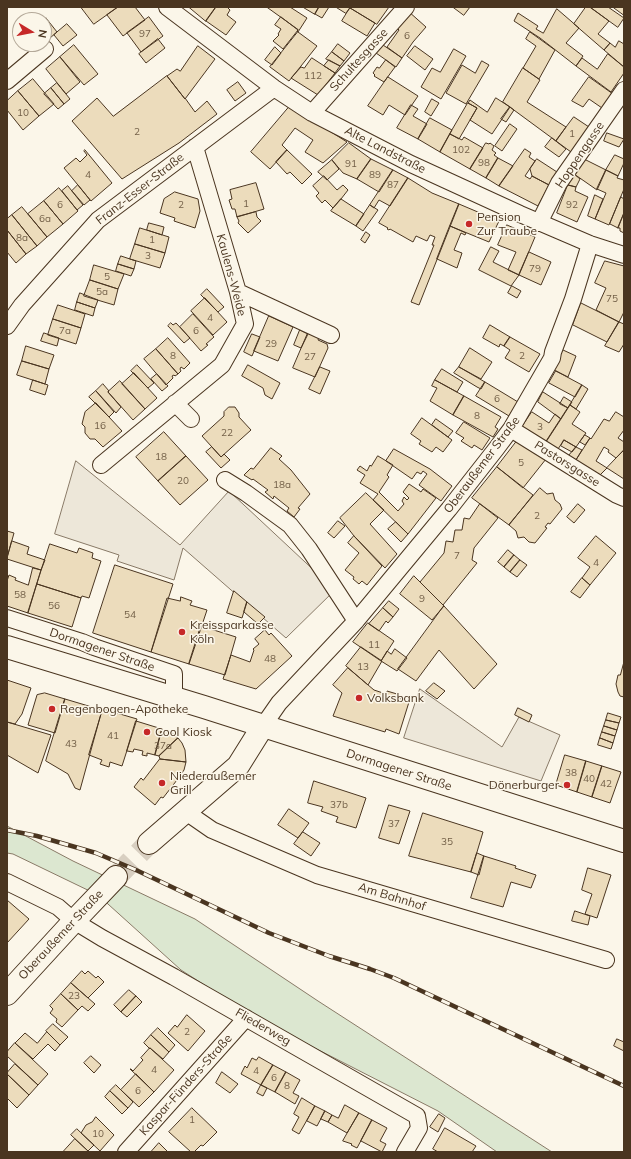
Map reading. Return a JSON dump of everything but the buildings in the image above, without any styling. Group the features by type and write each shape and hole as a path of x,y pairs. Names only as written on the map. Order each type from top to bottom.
{"main road":[{"name":"Dormagener Straße","path":"7,647 174,698 624,841"},
{"name":"Oberaußemer Straße","path":"149,843 238,766 263,726"},
{"name":"Oberaußemer Straße","path":"7,994 116,877"}],"street":[{"name":"Alte Landstraße","path":"167,7 274,88 312,113 411,164 539,223 590,244 624,255"},
{"name":"Schultesgasse","path":"312,113 406,7"},
{"path":"7,81 41,52"},
{"name":"Franz-Esser-Straße","path":"7,326 22,305 98,220 274,88"},
{"name":"Hoppengasse","path":"539,223 562,180 624,90"},
{"name":"Kaulens-Weide","path":"101,465 222,365 244,324 238,292 195,147"},
{"name":"Oberaußemer Straße","path":"263,726 279,703 356,621 449,509 511,429 552,358 573,299 590,244"},
{"path":"238,292 331,335"},
{"path":"176,403 191,419"},
{"name":"Pastorsgasse","path":"511,429 624,498"},
{"path":"225,480 246,493 290,525 309,549 356,621"},
{"name":"Dormagener Straße","path":"7,618 174,674 174,698"},
{"name":"Am Bahnhof","path":"186,812 212,830 317,875 606,960"},
{"name":"Fliederweg","path":"7,882 58,907 74,921 102,938 174,977 417,1116 419,1128 405,1152"},
{"name":"Kaspar-Fünders-Straße","path":"126,1152 246,1018"}],"green space":[{"path":"7,826 73,861 195,919 318,1001 552,1152 497,1152 438,1111 256,1018 181,970 98,895 13,854 7,853"}],"shaded area":[{"path":"76,461 180,545 229,491 335,590 286,638 183,548 174,580 117,561 119,555 55,534"},
{"path":"420,689 502,747 519,717 560,735 541,781 404,738"}],"tunnel":[{"path":"116,877 149,843"}],"railway":[{"path":"7,830 37,836 96,853 136,870 269,933 329,956 394,978 624,1086"}],"place":[{"name":"Pension Zur Traube","path":"469,224"},
{"name":"Kreissparkasse Köln","path":"182,632"},
{"name":"Volksbank","path":"359,698"},
{"name":"Regenbogen-Apotheke","path":"52,709"},
{"name":"Cool Kiosk","path":"147,732"},
{"name":"Niederaußemer Grill","path":"162,783"},
{"name":"Dönerburger","path":"567,785"}]}
